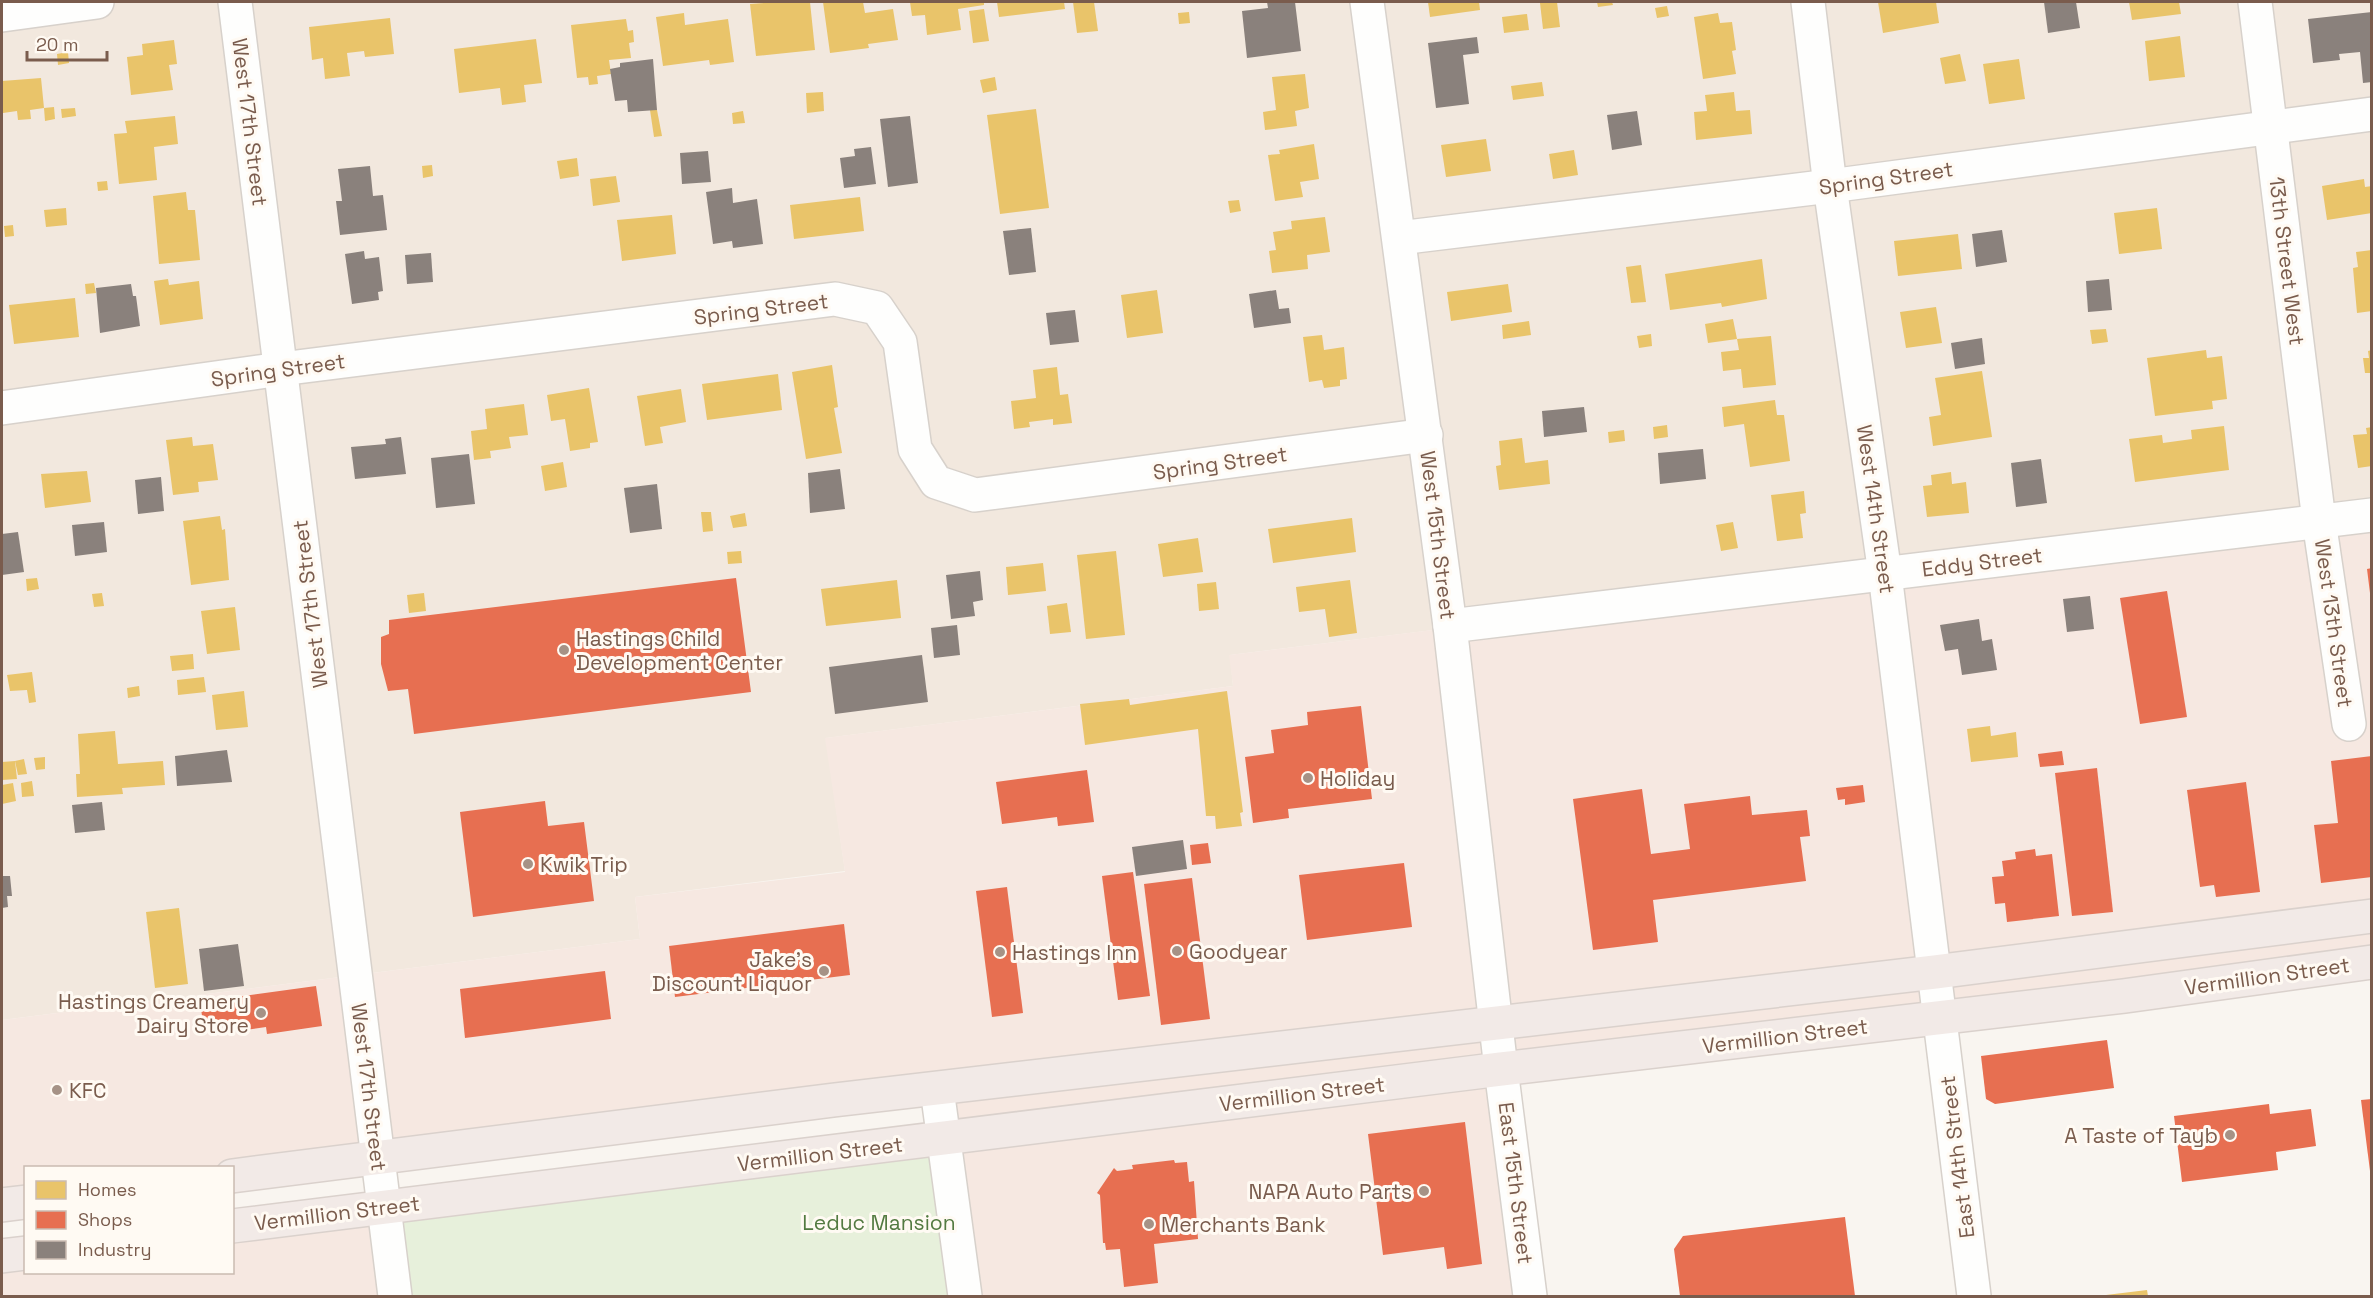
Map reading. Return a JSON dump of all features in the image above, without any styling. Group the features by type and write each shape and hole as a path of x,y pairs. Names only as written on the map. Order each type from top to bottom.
{"highway":[{"path":"234,1176 1105,1067 1935,972 2372,916"},
{"name":"Vermillion Street","path":"234,1226 1501,1069 2124,996 2372,962"},
{"path":"2,1205 24,1202"},
{"path":"2,1256 24,1253"}],"street":[{"path":"2,15 97,2"},
{"name":"West 17th Street","path":"235,2 395,1296"},
{"name":"West 15th Street","path":"1367,2 1450,626 1501,1069"},
{"name":"West 14th Street","path":"1808,2 1830,186 1886,574 1941,1017"},
{"name":"13th Street West","path":"2255,2 2319,521"},
{"name":"Spring Street","path":"1399,238 1830,186 2372,114"},
{"name":"Spring Street","path":"2,408 281,369 835,300 877,308 900,342 915,449 936,482 975,495 1426,435"},
{"name":"Eddy Street","path":"1450,626 2372,515"},
{"name":"West 13th Street","path":"2319,521 2349,724"},
{"name":"East 14th Street","path":"1941,1017 1974,1296"},
{"name":"East 15th Street","path":"1501,1069 1530,1296"},
{"path":"937,1089 946,1139 965,1296"}],"shaded area":[{"path":"2,2 2371,2 2371,515 1230,655 1233,686 826,738 845,871 635,897 640,939 2,1020"},
{"path":"2371,515 2371,962 1501,1069 1530,1294 1512,1296 965,1296 937,1089 234,1168 24,1166 24,1202 2,1205 2,1020 640,939 635,897 845,872 825,738 1233,686 1229,655"},
{"path":"384,1207 395,1296 2,1296 2,1256 24,1253 24,1274 234,1274 234,1226"}],"green space":[{"name":"Leduc Mansion","path":"946,1139 965,1296 395,1296 384,1207"}],"building: Homes":[{"path":"810,2 815,50 756,56 750,4"},
{"path":"823,2 863,2 865,13 893,9 898,40 868,44 869,48 830,53"},
{"path":"910,2 984,2 984,5 958,9 961,30 927,35 925,15 912,16"},
{"path":"997,2 1064,2 1065,9 999,17"},
{"path":"1073,2 1094,2 1098,31 1077,33"},
{"path":"1428,2 1479,2 1480,10 1430,17"},
{"path":"1557,2 1560,27 1543,29 1540,3"},
{"path":"1597,2 1612,2 1613,5 1598,7"},
{"path":"1878,2 1936,2 1939,23 1883,33"},
{"path":"2129,2 2179,2 2181,14 2132,20"},
{"path":"1667,6 1669,16 1657,18 1655,8"},
{"path":"984,9 989,41 973,43 969,11"},
{"path":"1189,12 1190,23 1179,24 1178,13"},
{"path":"684,13 685,25 728,19 734,62 710,65 709,60 663,66 656,17"},
{"path":"1718,13 1720,23 1732,22 1736,50 1732,51 1736,74 1703,79 1694,17"},
{"path":"1527,14 1529,30 1504,33 1502,17"},
{"path":"390,18 394,54 365,57 364,51 347,53 350,76 325,79 323,58 312,60 309,27"},
{"path":"626,19 628,31 633,30 634,42 629,43 631,58 609,60 611,74 597,76 598,84 589,85 588,77 577,78 571,25"},
{"path":"2180,36 2185,77 2149,81 2145,41"},
{"path":"536,39 542,83 524,85 526,102 502,105 500,88 459,93 454,49"},
{"path":"174,40 177,64 169,65 173,90 131,95 127,57 143,55 142,44"},
{"path":"68,52 69,63 58,65 57,54"},
{"path":"1960,54 1966,81 1945,84 1940,58"},
{"path":"2019,59 2025,99 1989,104 1983,64"},
{"path":"1305,74 1309,108 1295,111 1297,126 1265,130 1263,112 1276,110 1272,77"},
{"path":"995,77 997,90 983,93 980,80"},
{"path":"41,78 44,108 30,110 31,119 18,120 17,111 3,113 2,81"},
{"path":"1542,82 1544,96 1513,100 1511,86"},
{"path":"823,92 824,111 807,113 806,93"},
{"path":"1734,92 1736,111 1750,110 1752,134 1696,140 1694,112 1707,111 1705,95"},
{"path":"54,107 55,119 45,121 44,108"},
{"path":"75,108 76,116 62,118 61,109"},
{"path":"1036,109 1049,208 1000,214 987,115"},
{"path":"650,110 657,110 662,136 654,137"},
{"path":"743,111 745,123 733,124 732,113"},
{"path":"175,116 178,144 154,147 157,180 119,184 114,134 127,133 125,121"},
{"path":"1486,139 1491,171 1446,177 1441,145"},
{"path":"1314,144 1319,179 1300,182 1303,197 1275,201 1268,155 1280,154 1279,150"},
{"path":"1574,150 1578,175 1553,179 1549,154"},
{"path":"577,158 579,176 560,179 557,161"},
{"path":"432,165 433,176 423,178 422,166"},
{"path":"616,176 620,202 593,206 590,179"},
{"path":"2364,179 2365,187 2372,186 2372,213 2327,220 2322,186"},
{"path":"107,181 108,190 98,191 97,182"},
{"path":"186,192 188,210 195,210 200,260 159,264 153,196"},
{"path":"860,197 864,231 794,239 790,205"},
{"path":"1239,200 1241,211 1230,213 1228,201"},
{"path":"66,208 67,225 46,227 44,210"},
{"path":"2157,208 2162,249 2119,254 2114,213"},
{"path":"672,215 676,254 622,261 617,220"},
{"path":"1325,217 1330,252 1307,255 1308,269 1272,273 1269,251 1276,250 1273,232 1292,229 1291,221"},
{"path":"13,225 14,236 5,237 4,226"},
{"path":"1958,234 1962,269 1898,276 1894,241"},
{"path":"2372,250 2372,311 2357,313 2353,268 2358,267 2356,252"},
{"path":"1762,259 1767,299 1722,307 1721,303 1670,310 1665,274"},
{"path":"1641,265 1646,302 1631,303 1626,267"},
{"path":"168,279 169,285 199,281 203,319 160,325 154,281"},
{"path":"94,283 96,293 86,294 85,284"},
{"path":"1508,284 1512,312 1451,321 1447,292"},
{"path":"1157,290 1163,333 1127,338 1121,295"},
{"path":"75,298 79,337 14,344 9,305"},
{"path":"1936,307 1942,343 1906,348 1900,312"},
{"path":"1733,319 1737,339 1708,343 1705,324"},
{"path":"1529,321 1531,335 1503,339 1502,325"},
{"path":"2106,329 2108,342 2092,344 2090,330"},
{"path":"1651,334 1652,346 1639,348 1637,336"},
{"path":"1322,335 1324,350 1344,347 1347,379 1340,380 1340,386 1324,388 1322,380 1309,382 1303,337"},
{"path":"1771,336 1776,385 1743,388 1741,369 1723,371 1721,352 1739,350 1737,339"},
{"path":"2206,350 2207,358 2222,356 2227,399 2212,401 2213,409 2155,416 2147,358"},
{"path":"2372,350 2372,373 2365,373 2363,358 2369,358 2368,351"},
{"path":"832,365 838,407 834,408 842,453 806,459 792,372"},
{"path":"1057,367 1060,395 1068,394 1072,423 1053,425 1053,419 1029,422 1030,427 1014,429 1011,401 1036,398 1033,370"},
{"path":"1982,371 1992,437 1933,446 1929,417 1941,415 1935,378"},
{"path":"778,374 782,410 707,420 702,384"},
{"path":"589,388 598,442 590,443 590,448 570,451 565,419 551,421 547,395"},
{"path":"681,389 686,422 660,427 663,443 645,446 637,396"},
{"path":"1775,400 1777,415 1784,415 1790,461 1750,467 1744,424 1724,427 1722,407"},
{"path":"524,404 528,435 509,437 511,448 490,451 491,458 474,460 471,431 487,429 485,409"},
{"path":"1667,425 1668,437 1654,439 1653,427"},
{"path":"2224,426 2229,470 2135,482 2129,439 2162,435 2163,443 2192,439 2191,430"},
{"path":"2372,427 2372,466 2358,468 2353,435 2367,434 2366,428"},
{"path":"1624,430 1625,441 1609,443 1608,432"},
{"path":"192,437 193,446 213,444 218,480 198,482 199,492 173,495 166,440"},
{"path":"1522,438 1525,463 1548,460 1550,484 1499,490 1496,466 1501,465 1499,441"},
{"path":"563,462 567,487 545,491 541,466"},
{"path":"87,471 91,502 45,508 41,474"},
{"path":"1951,472 1952,484 1966,482 1969,513 1927,517 1923,486 1932,485 1931,475"},
{"path":"1804,491 1806,513 1800,514 1803,538 1777,541 1771,495"},
{"path":"701,512 711,512 713,531 703,532"},
{"path":"745,513 747,526 733,528 730,516"},
{"path":"220,516 222,530 225,529 229,580 191,585 183,521"},
{"path":"1352,518 1356,552 1273,563 1268,529"},
{"path":"1733,522 1738,548 1721,551 1716,525"},
{"path":"1198,538 1203,572 1163,577 1158,544"},
{"path":"741,551 742,563 728,564 727,552"},
{"path":"1116,551 1125,635 1086,639 1077,555"},
{"path":"1043,563 1046,591 1008,595 1006,567"},
{"path":"37,578 39,589 27,591 26,579"},
{"path":"897,580 901,618 826,626 821,589"},
{"path":"1350,580 1357,633 1329,637 1325,609 1299,612 1296,587"},
{"path":"1216,582 1219,609 1199,611 1197,584"},
{"path":"102,593 104,606 94,607 92,594"},
{"path":"424,593 426,611 409,613 407,595"},
{"path":"1067,603 1071,632 1050,634 1047,606"},
{"path":"235,607 240,650 207,654 201,611"},
{"path":"193,654 194,669 172,671 170,656"},
{"path":"32,672 36,702 29,703 27,690 10,691 7,675"},
{"path":"204,677 206,692 178,695 177,680"},
{"path":"139,686 140,696 128,698 127,688"},
{"path":"244,691 248,727 216,730 212,695"},
{"path":"1227,691 1243,812 1240,813 1242,826 1216,829 1215,816 1206,816 1198,729 1085,745 1080,704 1129,699 1130,705"},
{"path":"1990,726 1991,736 2016,732 2018,757 1971,762 1967,729"},
{"path":"115,731 118,764 163,761 165,785 122,788 123,794 77,797 76,774 80,774 78,734"},
{"path":"45,757 45,769 36,770 34,758"},
{"path":"24,759 27,774 18,775 15,761"},
{"path":"15,761 17,779 2,780 2,762"},
{"path":"32,781 34,796 22,797 21,783"},
{"path":"13,783 16,801 2,804 2,785"},
{"path":"179,908 188,984 155,988 146,912"},
{"path":"2147,1290 2148,1296 2106,1296 2106,1295"}],"building: Shops":[{"path":"2372,568 2372,593 2370,593 2367,569"},
{"name":"Hastings Child Development Center","path":"736,578 751,692 414,734 408,689 388,691 381,664 381,637 389,634 389,620"},
{"path":"2167,591 2187,717 2140,724 2120,598"},
{"name":"Holiday","path":"1361,706 1372,799 1288,809 1289,818 1253,823 1245,757 1274,753 1271,730 1308,725 1307,712"},
{"path":"2062,751 2064,765 2040,767 2038,754"},
{"path":"2372,756 2372,877 2321,883 2314,825 2338,823 2331,761"},
{"path":"2097,768 2113,912 2072,916 2055,773"},
{"path":"1087,770 1094,822 1058,826 1057,817 1002,824 996,782"},
{"path":"2246,782 2260,892 2216,897 2214,885 2200,887 2187,790"},
{"path":"1863,785 1865,802 1845,805 1845,799 1838,800 1836,788"},
{"path":"1642,789 1651,854 1690,849 1684,804 1750,796 1752,815 1807,810 1810,836 1800,837 1806,881 1653,900 1658,942 1593,950 1573,799"},
{"name":"Kwik Trip","path":"545,801 548,826 584,822 594,901 473,917 460,812"},
{"path":"1208,843 1211,863 1192,865 1190,845"},
{"path":"2035,849 2036,856 2052,854 2059,916 2007,922 2005,903 1995,904 1992,877 2004,876 2002,861 2016,859 2015,852"},
{"path":"1404,863 1412,927 1307,940 1299,875"},
{"path":"1133,872 1150,996 1118,1000 1102,876"},
{"name":"Goodyear","path":"1192,878 1210,1019 1161,1025 1144,884"},
{"name":"Hastings Inn","path":"1007,887 1023,1013 992,1017 976,891"},
{"path":"844,924 850,975 675,997 669,946"},
{"path":"605,971 611,1019 465,1038 460,989"},
{"name":"Hastings Creamery Dairy Store","path":"316,986 322,1026 267,1034 266,1027 239,1031 238,1024 204,1029 200,1002"},
{"path":"2107,1040 2114,1088 1995,1104 1986,1099 1981,1056"},
{"path":"2372,1099 2372,1170 2370,1171 2361,1100"},
{"path":"2269,1104 2270,1114 2311,1109 2316,1146 2276,1152 2278,1170 2182,1182 2174,1116"},
{"name":"NAPA Auto Parts","path":"1465,1122 1482,1264 1447,1269 1444,1247 1383,1255 1368,1134"},
{"name":"Merchants Bank","path":"1174,1160 1175,1163 1187,1162 1189,1182 1194,1181 1198,1239 1154,1244 1158,1283 1124,1287 1120,1249 1106,1250 1105,1243 1103,1243 1100,1195 1097,1193 1114,1168 1117,1171 1133,1169 1132,1165"},
{"path":"1845,1217 1855,1296 1680,1296 1674,1249 1683,1236"}],"building: Industry":[{"path":"1267,2 1295,2 1301,51 1247,58 1242,11 1268,8"},
{"path":"2044,2 2076,2 2080,28 2048,33"},
{"path":"2372,12 2372,82 2363,83 2360,52 2339,54 2340,60 2313,63 2308,19"},
{"path":"1477,37 1479,53 1463,55 1469,104 1436,108 1428,43"},
{"path":"653,59 657,110 628,112 627,100 615,101 610,69 620,67 620,63"},
{"path":"1637,111 1642,145 1612,150 1607,115"},
{"path":"910,116 918,183 888,187 880,119"},
{"path":"871,147 876,184 844,188 840,158 855,156 854,149"},
{"path":"708,151 711,182 682,184 680,153"},
{"path":"370,166 373,196 383,195 387,230 340,235 336,201 342,201 338,169"},
{"path":"732,188 733,203 757,199 763,244 733,248 732,241 713,244 706,192"},
{"path":"1031,228 1036,272 1009,275 1003,231"},
{"path":"2002,230 2007,262 1976,267 1972,234"},
{"path":"364,251 365,259 379,257 383,291 378,292 379,300 352,304 345,254"},
{"path":"431,253 433,282 407,284 405,255"},
{"path":"2109,279 2112,310 2088,312 2086,281"},
{"path":"131,284 133,296 136,296 140,326 100,333 96,288"},
{"path":"1276,290 1279,309 1289,308 1291,323 1254,328 1249,294"},
{"path":"1075,310 1079,342 1050,345 1046,313"},
{"path":"1982,338 1985,364 1955,369 1951,343"},
{"path":"1584,407 1587,432 1544,437 1542,411"},
{"path":"401,437 406,474 355,479 351,447 386,444 385,439"},
{"path":"1703,449 1706,479 1660,484 1658,453"},
{"path":"469,454 475,504 436,508 431,458"},
{"path":"2041,459 2047,503 2016,507 2011,463"},
{"path":"840,469 845,509 810,513 808,473"},
{"path":"161,477 164,511 138,514 135,480"},
{"path":"657,484 662,529 630,533 624,488"},
{"path":"104,522 107,552 75,556 72,525"},
{"path":"18,532 24,572 2,575 2,534"},
{"path":"980,571 983,600 973,602 975,616 951,619 946,575"},
{"path":"2090,596 2094,629 2067,632 2063,599"},
{"path":"1979,619 1982,641 1992,639 1997,670 1962,675 1958,649 1945,651 1940,625"},
{"path":"957,625 960,655 934,658 931,628"},
{"path":"922,655 928,702 835,714 829,667"},
{"path":"227,750 232,782 177,786 175,756"},
{"path":"102,802 105,830 75,833 72,805"},
{"path":"1183,840 1187,869 1136,876 1132,847"},
{"path":"2,876 10,876 12,896 7,896 8,907 2,908"},
{"path":"238,944 244,986 204,991 199,949"}],"place":[{"name":"Hastings Child Development Center","path":"564,650"},
{"name":"Holiday","path":"1308,778"},
{"name":"Kwik Trip","path":"528,864"},
{"name":"Goodyear","path":"1177,951"},
{"name":"Hastings Inn","path":"1000,952"},
{"name":"Jake's Discount Liquor","path":"824,971"},
{"name":"Hastings Creamery Dairy Store","path":"261,1013"},
{"name":"KFC","path":"57,1090"},
{"name":"A Taste of Tayb","path":"2230,1135"},
{"name":"NAPA Auto Parts","path":"1424,1191"},
{"name":"Merchants Bank","path":"1149,1224"}]}
